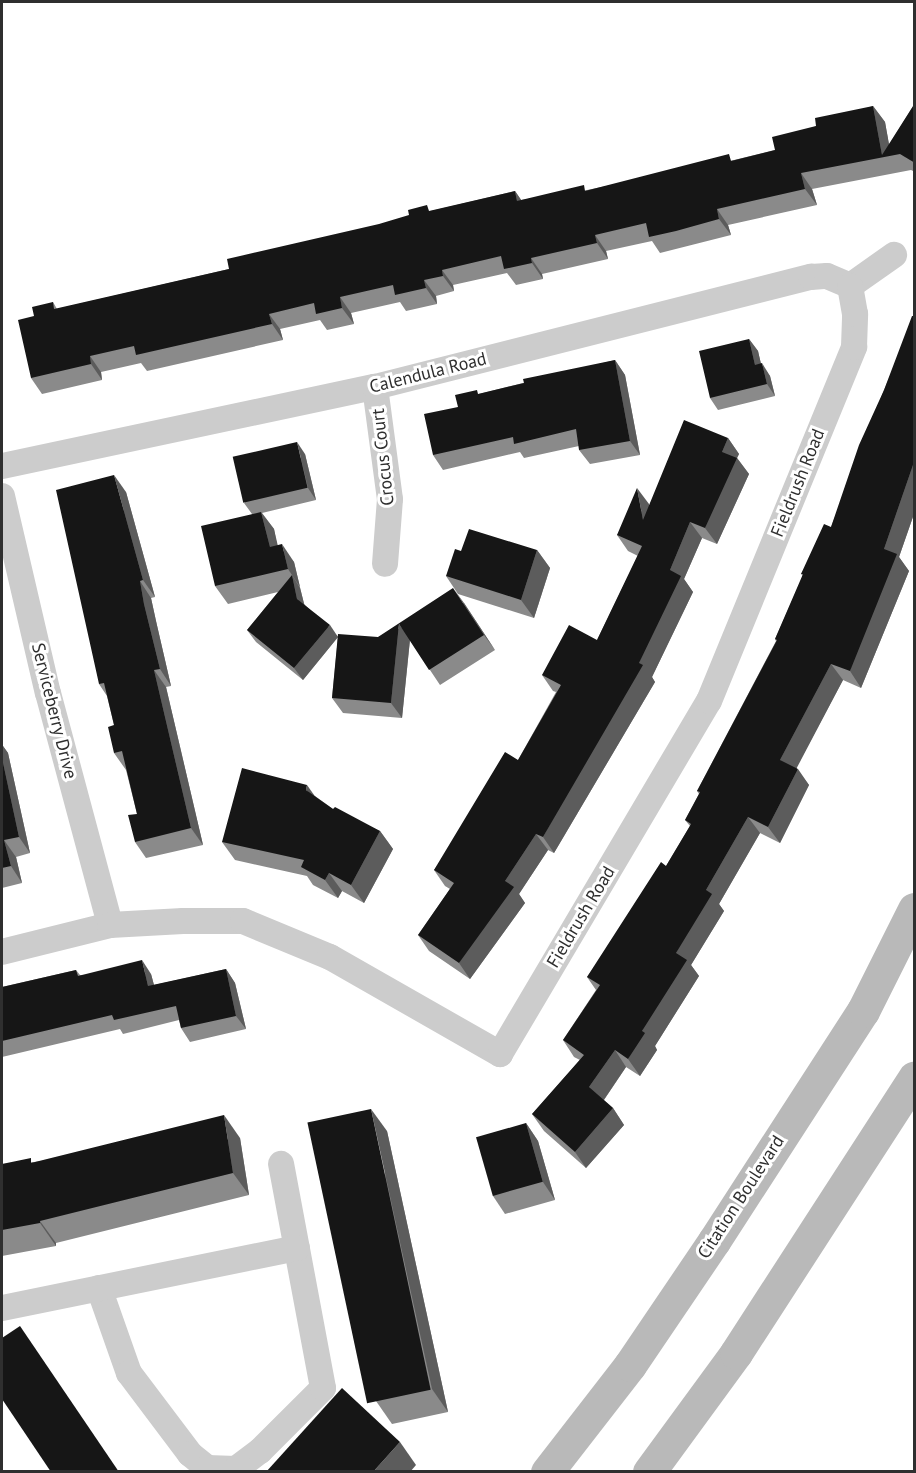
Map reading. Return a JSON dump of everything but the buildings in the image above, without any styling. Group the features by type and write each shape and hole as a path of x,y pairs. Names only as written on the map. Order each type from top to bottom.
{"main road":[{"name":"Citation Boulevard","path":"547,1472 630,1365 714,1241 863,1011 915,909"},
{"path":"649,1472 736,1353 915,1077"}],"street":[{"path":"850,286 894,255"},
{"name":"Calendula Road","path":"2,466 375,387 811,277 827,276 850,286"},
{"name":"Fieldrush Road","path":"2,952 110,926 183,921 243,921 330,957 500,1054 709,701 854,347 855,314 850,286"},
{"name":"Crocus Court","path":"375,387 390,499 385,564"},
{"name":"Serviceberry Drive","path":"2,496 48,693 110,926"},
{"path":"99,1288 129,1373 183,1445 207,1468 236,1469 261,1451 323,1388 281,1164"},
{"path":"2,1308 297,1248"}]}
